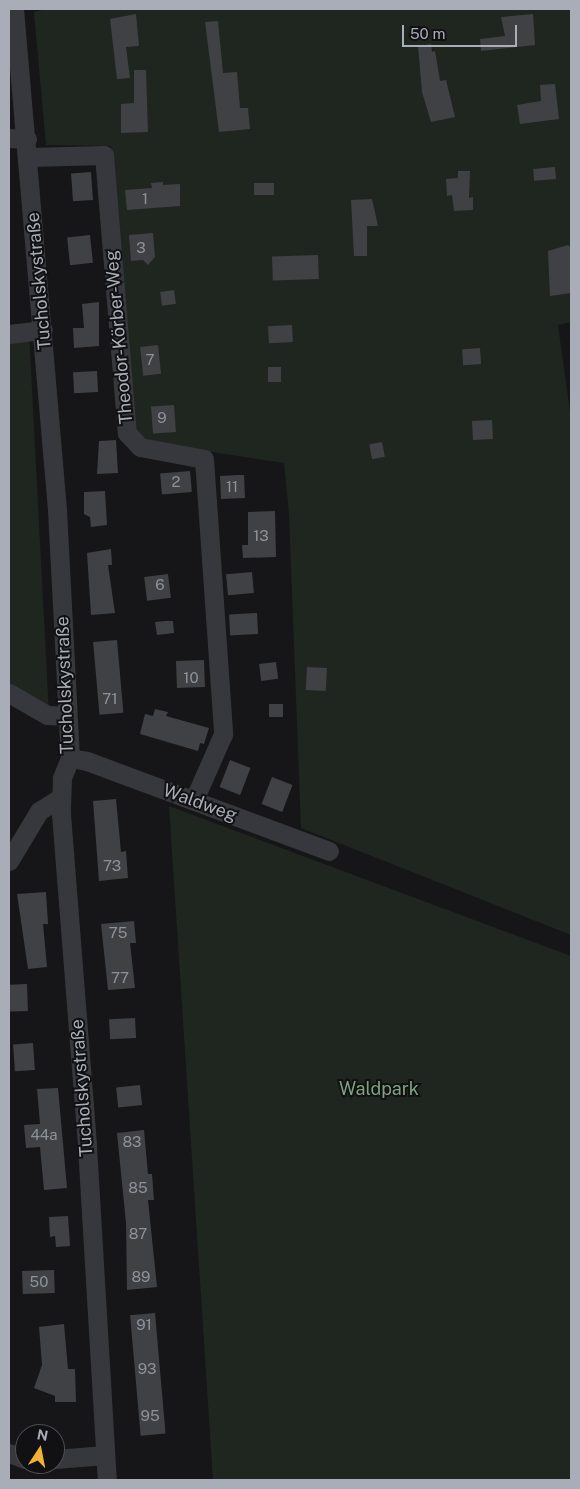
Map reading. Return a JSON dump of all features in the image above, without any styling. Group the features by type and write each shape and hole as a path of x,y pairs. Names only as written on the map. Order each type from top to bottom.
{"street":[{"name":"Tucholskystraße","path":"14,9 22,145 43,330 70,758 60,798 87,1146 107,1480"},
{"name":"Theodor-Körber-Weg","path":"22,145 104,155 127,433 140,447 204,459 223,734 194,800"},
{"path":"9,334 43,330"},
{"path":"9,692 47,716 67,716"},
{"name":"Waldweg","path":"70,758 87,761 329,851"},
{"path":"9,860 39,811 60,798"},
{"path":"65,1458 105,1455"}],"green space":[{"path":"47,9 571,9 571,322 558,325 571,419 571,935 301,828 289,514 284,463 146,442 134,430 111,146 46,145 34,12"},
{"path":"29,332 49,715 9,692 9,334"},
{"name":"Waldpark","path":"169,806 571,956 571,1480 213,1480"}],"building":[{"path":"136,14 139,46 126,47 130,78 117,79 110,19"},
{"path":"533,14 535,45 481,51 480,39 505,36 501,17"},
{"path":"218,21 223,73 237,72 240,108 248,108 250,129 219,132 205,22"},
{"path":"431,44 432,52 435,51 440,81 446,80 455,117 431,122 422,92 418,46"},
{"path":"134,70 146,70 148,132 121,133 121,104 134,103"},
{"path":"555,84 559,119 520,124 517,105 541,101 540,85"},
{"path":"555,167 556,179 534,181 533,169"},
{"path":"458,171 470,171 469,198 473,197 473,210 454,211 452,195 447,196 446,179 458,178"},
{"path":"91,172 93,200 73,201 71,173"},
{"path":"163,182 163,185 180,184 180,206 127,210 125,190 152,188 151,183"},
{"path":"254,183 274,183 274,195 254,195"},
{"path":"372,199 378,226 367,226 367,256 354,256 351,200"},
{"path":"153,233 155,257 148,265 143,260 131,261 129,235"},
{"path":"90,235 93,263 70,265 67,237"},
{"path":"568,245 571,248 571,293 550,296 548,251"},
{"path":"318,255 319,279 273,281 272,257"},
{"path":"174,290 176,304 162,306 160,292"},
{"path":"99,302 99,346 74,348 73,328 84,328 82,304"},
{"path":"292,325 293,342 269,343 268,326"},
{"path":"158,345 161,374 143,376 140,347"},
{"path":"480,348 481,364 463,365 462,349"},
{"path":"268,367 281,367 281,382 268,382"},
{"path":"97,371 98,392 74,393 73,372"},
{"path":"174,405 176,432 153,434 151,407"},
{"path":"492,420 493,439 473,440 472,421"},
{"path":"116,440 118,473 97,474 99,441"},
{"path":"382,442 385,457 372,459 369,444"},
{"path":"190,471 192,492 162,495 160,474"},
{"path":"244,475 245,498 221,499 220,476"},
{"path":"105,491 107,525 91,527 90,517 84,514 84,492"},
{"path":"275,511 276,557 243,558 242,545 248,545 248,512"},
{"path":"111,549 112,565 108,565 115,613 91,615 87,553"},
{"path":"252,572 254,593 228,595 226,574"},
{"path":"168,574 171,598 147,601 144,577"},
{"path":"257,613 258,634 230,635 229,614"},
{"path":"173,621 174,633 157,635 155,622"},
{"path":"117,640 123,713 99,715 93,642"},
{"path":"204,660 205,687 177,688 176,661"},
{"path":"276,662 278,679 261,681 259,664"},
{"path":"307,667 327,668 326,691 306,690"},
{"path":"269,704 283,704 283,717 269,717"},
{"path":"155,709 168,712 166,716 209,728 204,744 200,743 198,751 140,734 145,714 153,716"},
{"path":"230,760 251,768 240,795 220,787"},
{"path":"272,777 293,785 282,812 262,804"},
{"path":"116,799 121,852 126,851 128,878 99,881 93,801"},
{"path":"46,892 48,924 43,924 47,967 28,969 17,894"},
{"path":"134,921 136,943 130,943 135,988 108,990 101,924"},
{"path":"27,984 28,1011 10,1012 9,985"},
{"path":"135,1018 136,1038 110,1039 109,1019"},
{"path":"33,1043 35,1070 15,1071 13,1044"},
{"path":"140,1085 142,1105 118,1107 116,1088"},
{"path":"58,1088 67,1188 44,1190 40,1147 26,1148 24,1125 40,1124 37,1089"},
{"path":"144,1130 148,1174 152,1174 154,1200 148,1200 157,1287 127,1290 126,1223 117,1133"},
{"path":"68,1216 70,1246 56,1247 55,1236 50,1237 49,1217"},
{"path":"54,1270 55,1293 23,1294 22,1271"},
{"path":"155,1313 166,1434 141,1436 130,1315"},
{"path":"64,1324 68,1369 75,1369 76,1402 55,1402 55,1396 34,1388 42,1365 39,1327"}]}
